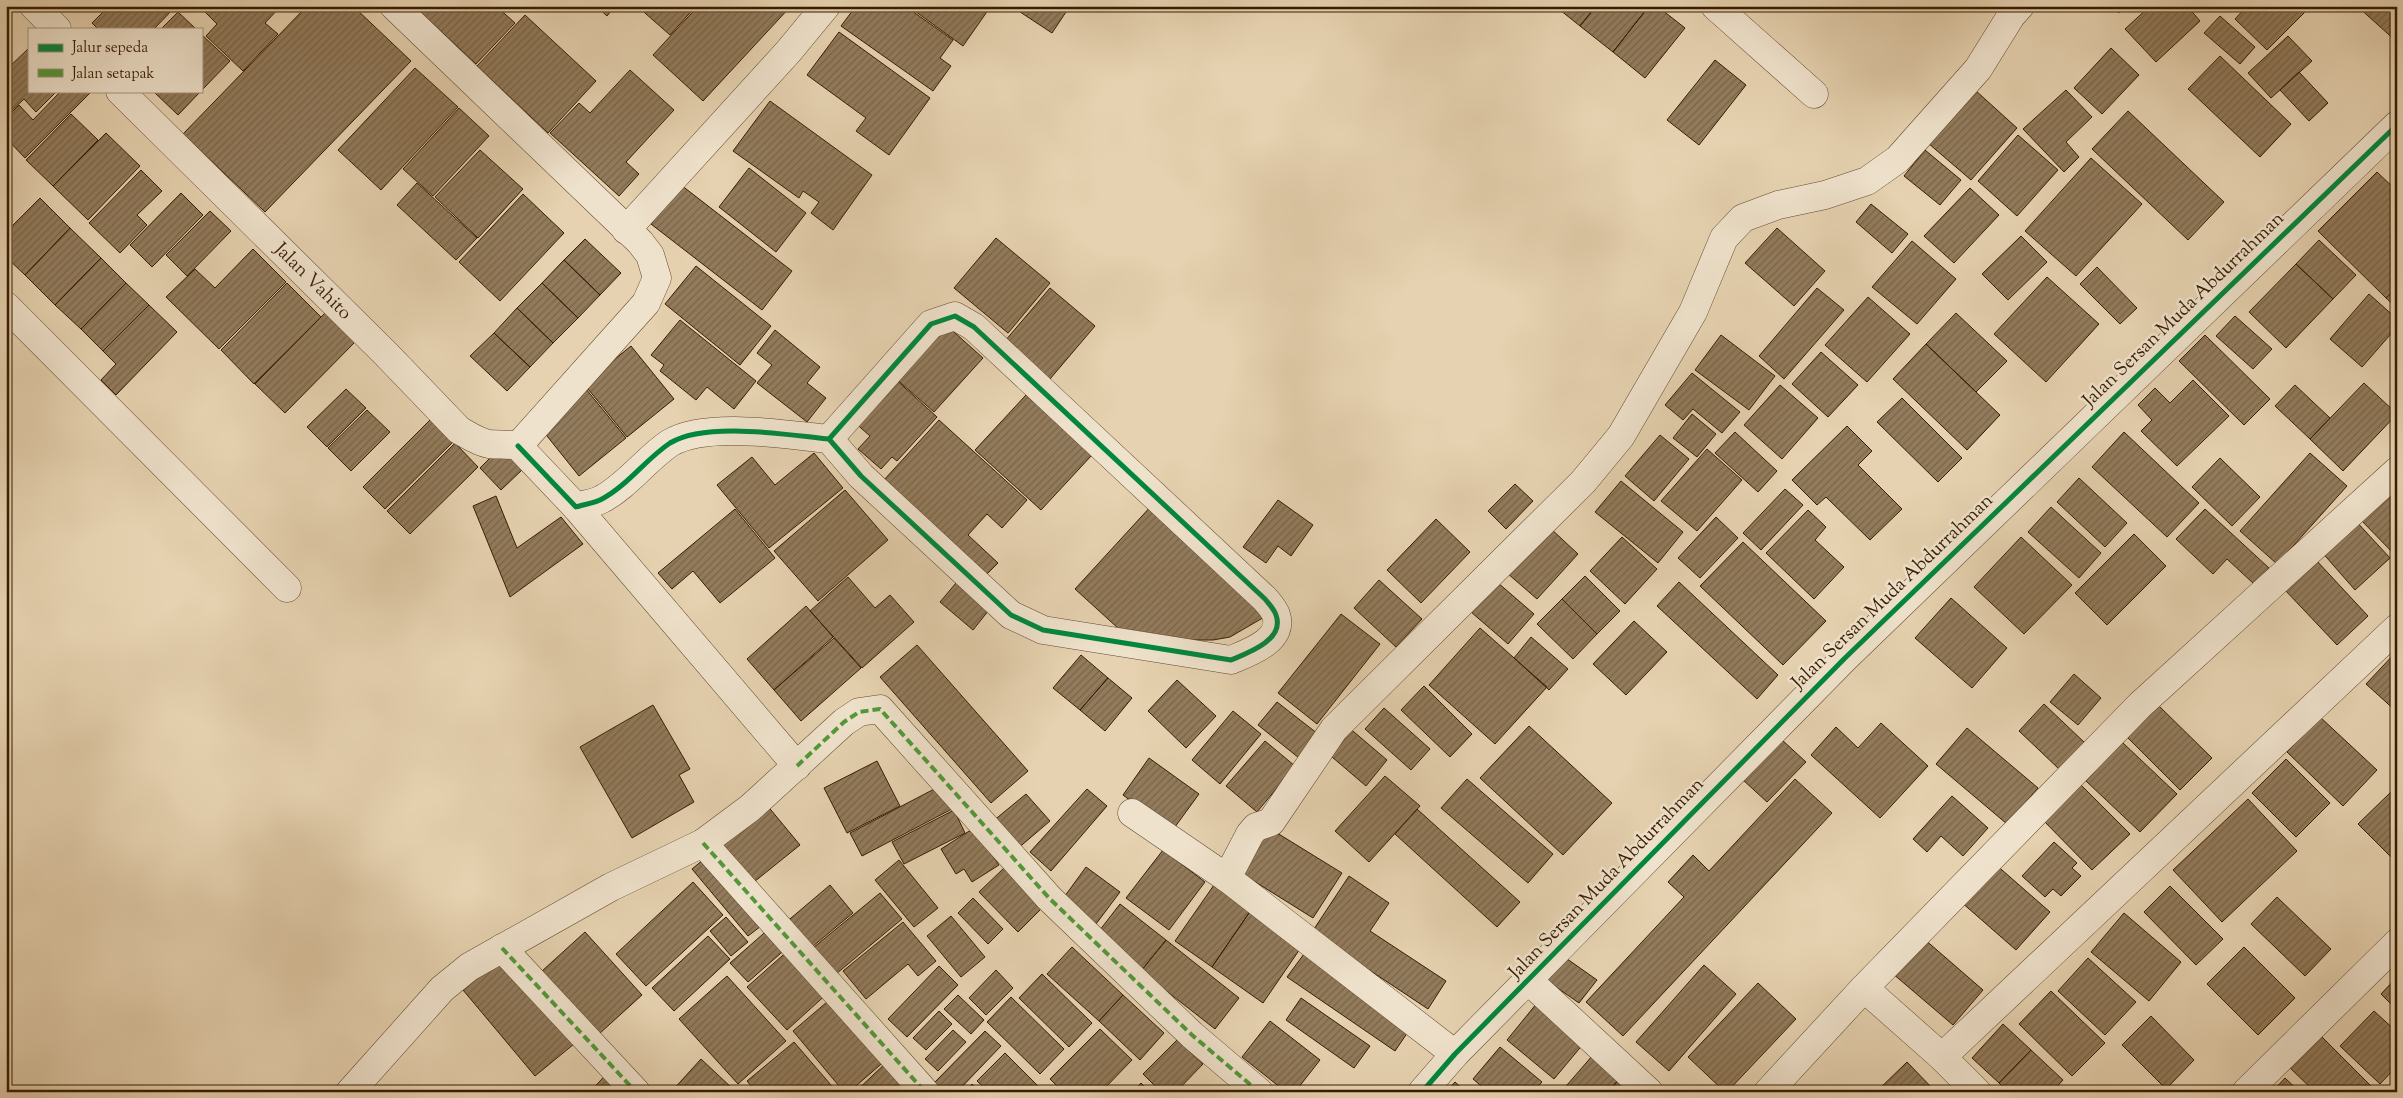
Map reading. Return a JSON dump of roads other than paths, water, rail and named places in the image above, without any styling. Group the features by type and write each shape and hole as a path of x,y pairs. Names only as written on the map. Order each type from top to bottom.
{"street":[{"path":"34,6 56,28"},
{"path":"394,6 640,242 655,267 656,278 646,303 636,317 518,446 576,507 790,759"},
{"path":"626,230 788,52 826,6"},
{"path":"1715,6 1814,94"},
{"path":"1227,878 1250,834 1256,827 1270,822 1334,729 1583,482 1621,436 1693,312 1724,238 1743,218 1778,205 1825,195 1867,182 1898,159 1978,69 2011,16 2020,6"},
{"name":"Jalan Vahito","path":"121,92 386,354 459,430 488,444 506,443 518,446"},
{"name":"Jalan Sersan Muda Abdurrahman","path":"1422,1092 1455,1054 1845,658 2397,125"},
{"path":"6,306 287,588"},
{"path":"576,507 601,500 622,485 671,443 698,433 745,432 829,439 861,476 1011,616 1043,630 1231,660 1256,650 1272,637 1277,626 1276,616 1265,599 974,327 954,316 931,324 829,439"},
{"path":"1768,1092 1864,988 2140,705 2397,471"},
{"path":"1942,1057 2397,628"},
{"path":"350,1092 442,989 469,967 612,887 704,843 750,808 790,759 859,712 880,709 1049,898 1192,1035 1259,1092"},
{"path":"1132,813 1227,878 1455,1054"},
{"path":"704,843 925,1092"},
{"path":"2246,1092 2397,943"},
{"path":"502,948 636,1092"},
{"path":"1529,980 1649,1092"},
{"path":"1864,988 1942,1057 1977,1092"}]}
